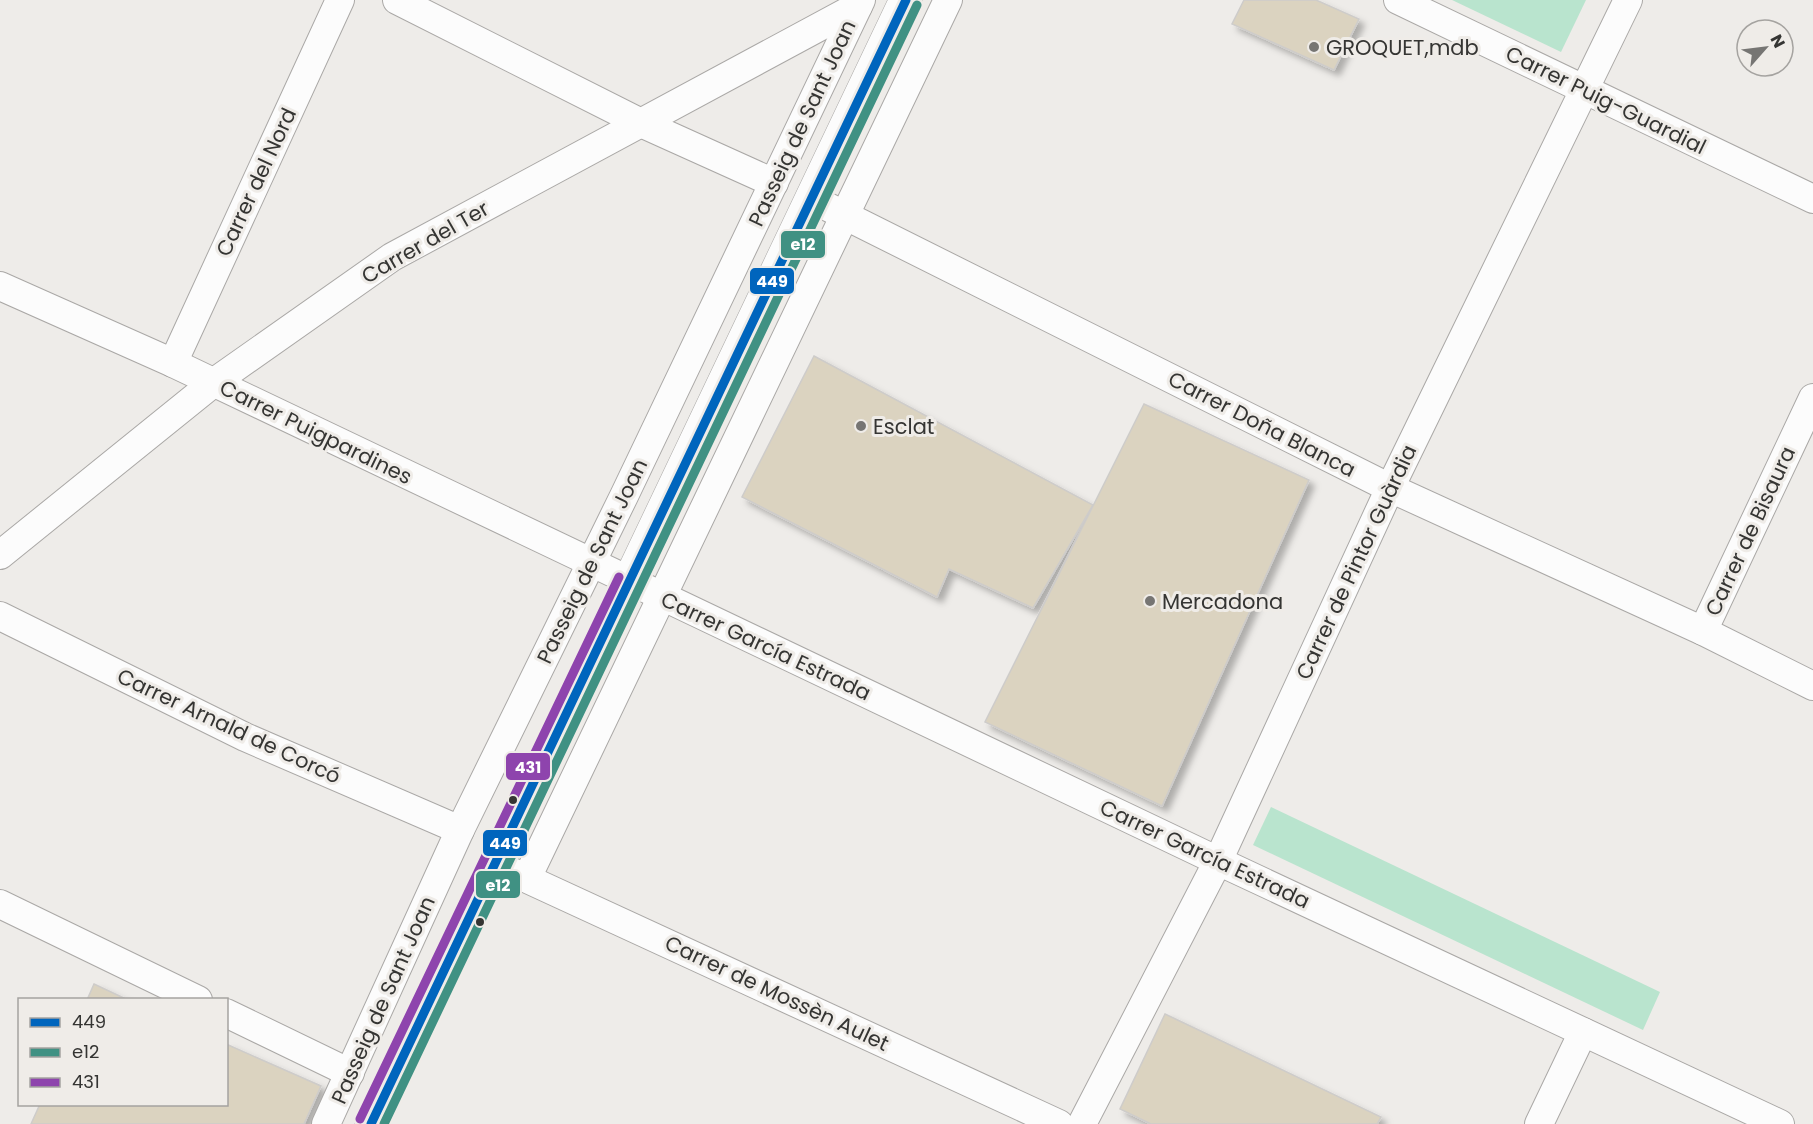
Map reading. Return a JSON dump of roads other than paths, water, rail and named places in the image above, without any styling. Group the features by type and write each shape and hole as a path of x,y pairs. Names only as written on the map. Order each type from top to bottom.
{"street":[{"name":"Carrer del Nord","path":"173,363 340,0"},
{"path":"398,0 641,123 774,183"},
{"path":"371,1124 906,0"},
{"path":"527,878 948,0"},
{"name":"Carrer Puig-Guardial","path":"1398,0 1813,199"},
{"name":"Carrer de Pintor Guàrdia","path":"1083,1124 1218,861 1390,488 1583,88 1628,0"},
{"name":"Carrer del Ter","path":"0,555 213,382 392,257 859,3"},
{"name":"Passeig de Sant Joan","path":"326,1124 460,830 592,563 859,3"},
{"name":"Carrer Doña Blanca","path":"812,199 1390,488 1702,631 1813,686"},
{"name":"Carrer Puigpardines","path":"0,286 173,363 630,582"},
{"name":"Carrer de Bisaura","path":"1702,631 1813,398"},
{"name":"Carrer García Estrada","path":"630,582 1780,1124"},
{"name":"Carrer Arnald de Corcó","path":"0,616 245,737 460,830"},
{"name":"Carrer de Mossèn Aulet","path":"495,863 1059,1124"},
{"path":"0,904 196,998"},
{"path":"228,1014 350,1073"},
{"path":"1539,1124 1583,1032"}],"place":[{"name":"GROQUET,mdb","path":"1314,47"},
{"name":"Esclat","path":"861,426"},
{"name":"Mercadona","path":"1150,601"}]}
